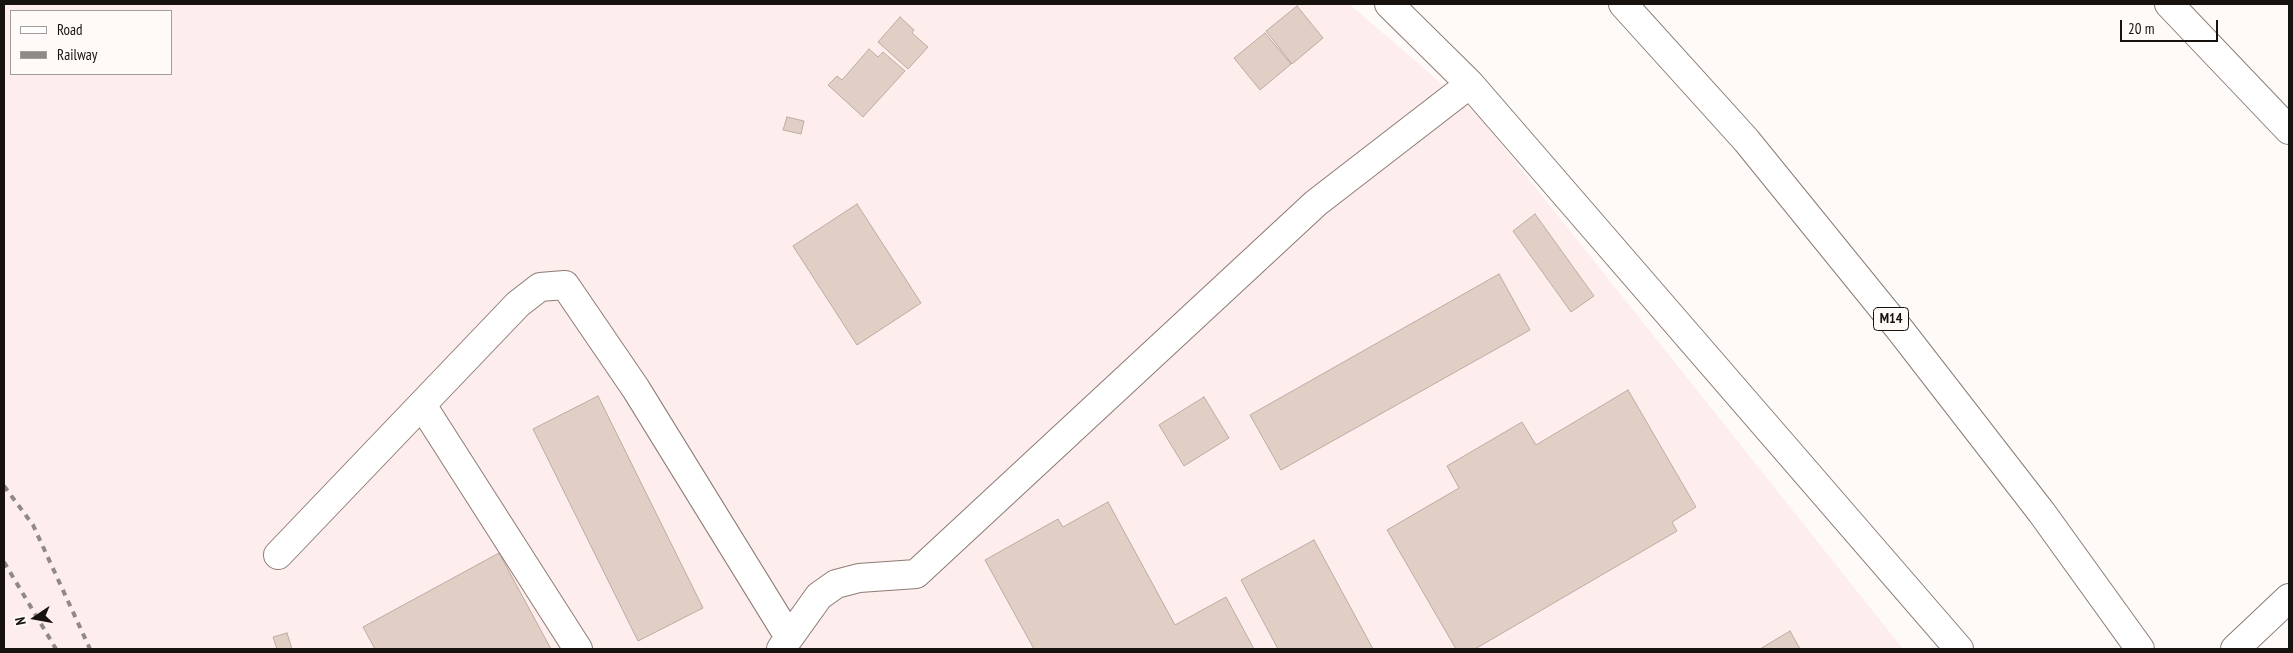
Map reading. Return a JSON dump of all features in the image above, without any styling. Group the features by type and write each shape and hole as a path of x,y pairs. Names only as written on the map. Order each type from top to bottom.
{"main road":[{"path":"1389,4 1470,84 1959,649"},
{"name":"M14","path":"1623,4 1746,140 1901,331 2042,513 2140,649"},
{"path":"2169,4 2289,130"},
{"path":"278,555 518,304 540,288 565,285 636,388 785,643 819,596 836,584 859,578 916,574 1316,203 1470,84"},
{"path":"422,405 578,649"},
{"path":"2235,649 2289,598"}],"shaded area":[{"path":"4,4 1349,4 1477,114 1903,649 4,649"}],"building":[{"path":"1297,6 1323,38 1292,64 1266,31"},
{"path":"900,17 914,30 912,33 928,47 908,69 878,42"},
{"path":"1265,33 1291,64 1260,90 1234,58"},
{"path":"869,49 878,57 883,52 905,71 863,117 828,85 837,76 842,80"},
{"path":"787,117 804,121 801,134 783,130"},
{"path":"857,204 921,303 857,345 793,246"},
{"path":"1535,214 1594,296 1571,312 1513,231"},
{"path":"1499,274 1530,330 1281,470 1250,415"},
{"path":"1628,390 1696,507 1672,522 1677,531 1475,649 1456,649 1387,530 1459,488 1447,466 1522,422 1536,445"},
{"path":"598,396 703,608 638,641 533,429"},
{"path":"1204,397 1229,438 1184,466 1159,425"},
{"path":"1108,502 1175,625 1226,597 1254,649 1034,649 985,560 1058,519 1063,527"},
{"path":"1314,540 1373,649 1278,649 1241,580"},
{"path":"499,553 551,649 375,649 363,627"},
{"path":"1790,631 1800,649 1760,649"},
{"path":"287,633 292,649 277,649 273,637"}],"railway":[{"path":"4,486 33,525 90,649"},
{"path":"4,562 56,649"}]}
